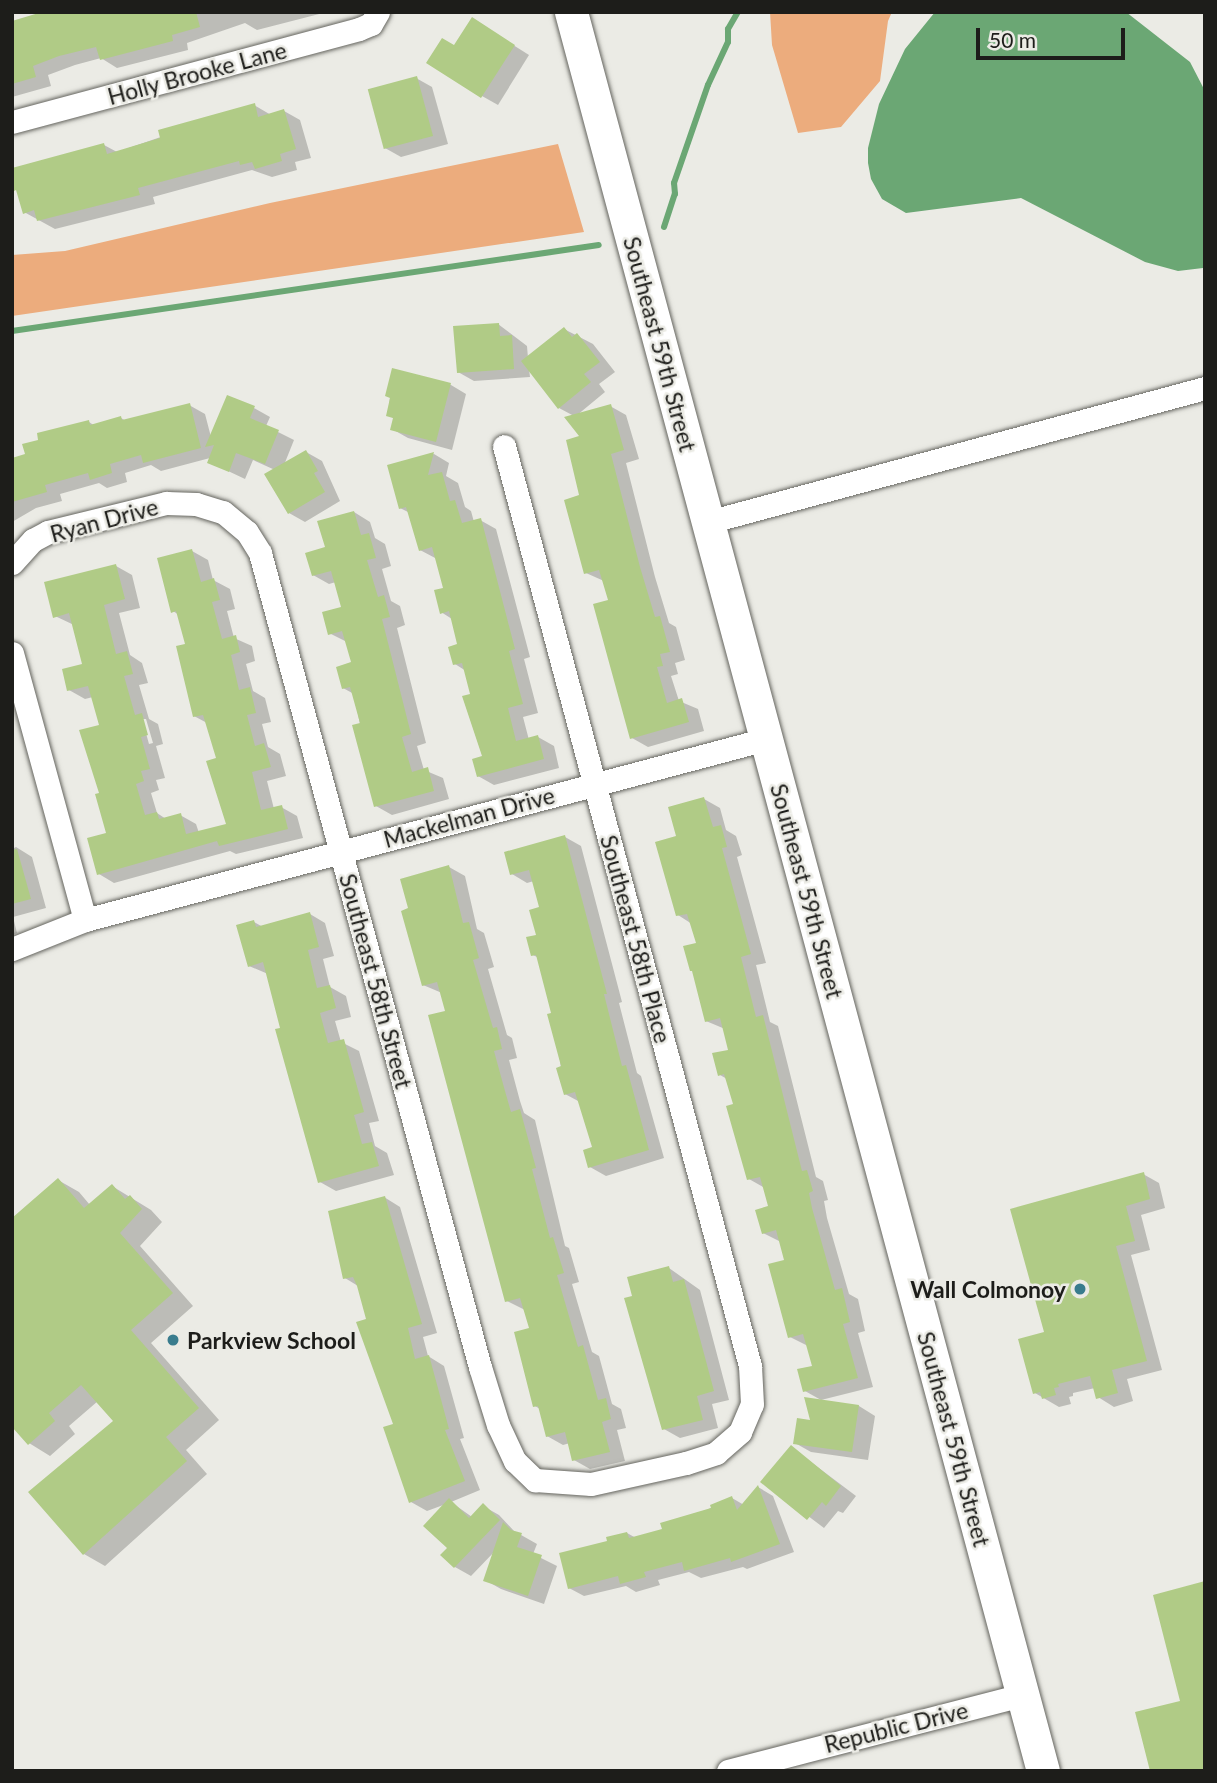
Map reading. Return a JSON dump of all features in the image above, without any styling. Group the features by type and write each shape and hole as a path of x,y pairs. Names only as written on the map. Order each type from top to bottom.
{"main road":[{"name":"Southeast 59th Street","path":"571,12 1043,1771"}],"street":[{"name":"Holly Brooke Lane","path":"12,122 359,29 371,24 378,14"},
{"path":"708,522 1205,387"},
{"name":"Southeast 58th Place","path":"504,446 750,1366 752,1404 740,1432 716,1453 686,1463 591,1484 534,1480"},
{"name":"Ryan Drive","path":"15,559 48,532 166,503 196,504"},
{"name":"Southeast 58th Street","path":"196,504 223,512 247,532 260,553 480,1367 498,1425 515,1461 534,1480"},
{"path":"12,653 85,920"},
{"name":"Mackelman Drive","path":"12,948 85,920 766,739"},
{"name":"Republic Drive","path":"729,1771 1022,1695"}],"shaded area":[{"path":"770,12 892,12 888,21 880,81 841,127 798,133 772,45"},
{"path":"935,12 1126,12 1190,62 1205,91 1203,268 1178,271 1145,262 1021,198 906,213 882,199 871,179 868,163 868,148 879,104 905,49"},
{"path":"558,144 584,232 12,316 12,255 65,251 270,203"}],"building":[{"path":"42,12 196,12 200,27 172,35 173,41 100,60 96,47 59,56 33,66 36,77 12,84 12,21"},
{"path":"472,17 515,45 481,98 426,63 442,38 454,45"},
{"path":"417,76 433,136 384,149 368,89"},
{"path":"255,103 258,117 284,109 296,149 280,154 282,161 255,169 252,162 240,165 239,161 138,188 140,195 37,221 34,210 23,214 16,190 12,192 12,168 104,143 107,154 160,138 158,130"},
{"path":"499,323 500,336 512,335 514,369 457,373 453,326"},
{"path":"564,327 572,337 577,333 600,362 584,374 591,382 558,409 521,361"},
{"path":"392,368 451,383 436,442 390,430 393,418 386,416 390,398 385,396"},
{"path":"227,395 255,406 250,418 279,430 265,464 236,453 229,472 207,463 214,445 205,447"},
{"path":"190,403 201,448 143,463 141,455 110,464 112,473 90,480 88,473 45,485 47,492 12,502 12,458 25,454 22,444 38,440 37,433 89,420 90,425 121,416 122,420"},
{"path":"611,404 624,450 611,454 640,567 655,617 660,616 670,652 660,654 663,666 657,667 667,703 682,698 689,722 630,739 593,604 608,600 599,570 584,574 564,500 579,495 566,440 579,436 564,417"},
{"path":"306,450 318,471 314,473 325,492 288,514 264,474"},
{"path":"434,452 428,475 442,472 450,501 455,500 462,523 481,518 515,649 509,651 523,704 508,708 516,741 538,735 544,759 477,777 472,759 482,756 462,696 470,694 462,663 453,665 448,647 457,644 449,611 440,614 434,590 443,588 432,547 419,551 406,507 399,509 387,465"},
{"path":"354,511 361,535 369,533 376,558 367,560 378,597 384,595 390,617 382,619 411,734 402,737 412,772 428,767 434,791 374,807 352,725 360,723 350,687 342,689 336,667 351,662 342,631 328,635 322,612 341,607 331,571 312,576 305,553 325,547 317,521"},
{"path":"192,549 201,582 214,578 220,600 212,602 222,639 236,635 240,652 231,655 239,690 250,687 256,713 247,715 255,746 264,743 271,767 252,772 261,810 282,805 288,829 219,846 217,841 97,875 87,838 106,833 95,794 99,793 79,730 99,725 88,686 67,691 62,669 82,664 69,613 53,618 44,582 116,564 125,599 104,605 116,654 127,651 133,674 124,676 135,715 142,713 148,735 141,737 150,769 141,771 144,781 136,784 145,815 157,812 159,819 181,813 186,834 226,824 206,761 216,758 203,715 193,717 176,646 185,644 176,611 171,613 157,558"},
{"path":"704,797 713,827 721,825 727,847 722,848 751,954 741,957 756,1017 763,1015 802,1171 807,1170 813,1191 809,1193 812,1208 835,1290 842,1288 850,1322 843,1324 858,1378 803,1392 797,1369 812,1366 803,1334 788,1338 768,1264 784,1260 776,1230 762,1234 755,1210 768,1206 760,1177 747,1180 726,1106 733,1104 724,1074 718,1076 712,1053 728,1050 720,1018 705,1022 683,946 696,943 687,914 676,916 655,842 676,836 668,807"},
{"path":"565,835 607,994 604,994 622,1066 626,1065 649,1150 588,1168 583,1150 592,1147 575,1092 564,1095 556,1068 561,1066 547,1014 551,1013 536,955 531,956 526,937 536,935 529,910 539,907 529,870 510,875 504,852"},
{"path":"17,849 31,899 12,904 12,850"},
{"path":"449,865 463,923 469,922 479,958 473,960 493,1028 497,1027 502,1049 494,1051 511,1112 520,1109 536,1168 532,1169 550,1238 553,1237 564,1273 557,1275 578,1347 583,1345 598,1400 606,1398 611,1419 602,1422 610,1452 572,1461 565,1432 546,1437 538,1406 533,1407 514,1332 529,1328 520,1298 505,1302 428,1015 445,1011 437,982 422,986 401,911 408,908 400,879"},
{"path":"310,912 319,947 308,950 317,988 330,985 336,1008 320,1013 328,1043 344,1039 364,1112 354,1115 362,1144 372,1142 379,1166 318,1183 275,1029 280,1028 263,962 248,967 236,925 254,920 256,927"},
{"name":"Wall Colmonoy","path":"1144,1172 1150,1199 1126,1206 1135,1241 1116,1246 1147,1361 1112,1370 1118,1393 1096,1399 1090,1376 1058,1384 1059,1387 1054,1388 1056,1395 1042,1399 1040,1392 1033,1394 1018,1339 1044,1332 1010,1209"},
{"path":"58,1178 84,1208 112,1184 125,1199 130,1195 142,1209 120,1233 173,1293 131,1330 199,1408 166,1437 187,1461 83,1555 28,1492 113,1421 81,1385 49,1413 55,1421 28,1445 12,1427 12,1218"},
{"path":"385,1196 422,1324 408,1328 415,1359 429,1355 449,1429 445,1430 465,1481 409,1503 383,1427 393,1424 356,1322 366,1319 357,1286 353,1277 343,1279 328,1211"},
{"path":"669,1266 673,1282 684,1279 714,1391 697,1396 703,1420 662,1430 624,1298 632,1296 627,1277"},
{"path":"804,1397 859,1405 852,1452 793,1444 797,1418 810,1420"},
{"path":"791,1445 841,1486 826,1506 822,1502 807,1520 760,1482"},
{"path":"758,1485 780,1544 731,1562 730,1558 684,1571 682,1562 644,1572 646,1577 620,1584 618,1576 568,1589 559,1553 607,1541 606,1537 627,1532 629,1538 662,1529 660,1523 711,1508 710,1505 732,1496 737,1510"},
{"path":"449,1498 469,1518 483,1503 500,1520 454,1568 440,1555 447,1548 423,1526"},
{"path":"503,1522 511,1530 522,1533 517,1547 542,1555 528,1596 483,1581"},
{"path":"1205,1581 1205,1771 1150,1771 1135,1712 1180,1701 1153,1595"}],"waterway":[{"path":"664,227 675,194 674,183 708,85 728,42 728,29 738,12"},
{"path":"12,331 599,245"}],"place":[{"name":"Wall Colmonoy","path":"1080,1289"},
{"name":"Parkview School","path":"173,1340"}]}
